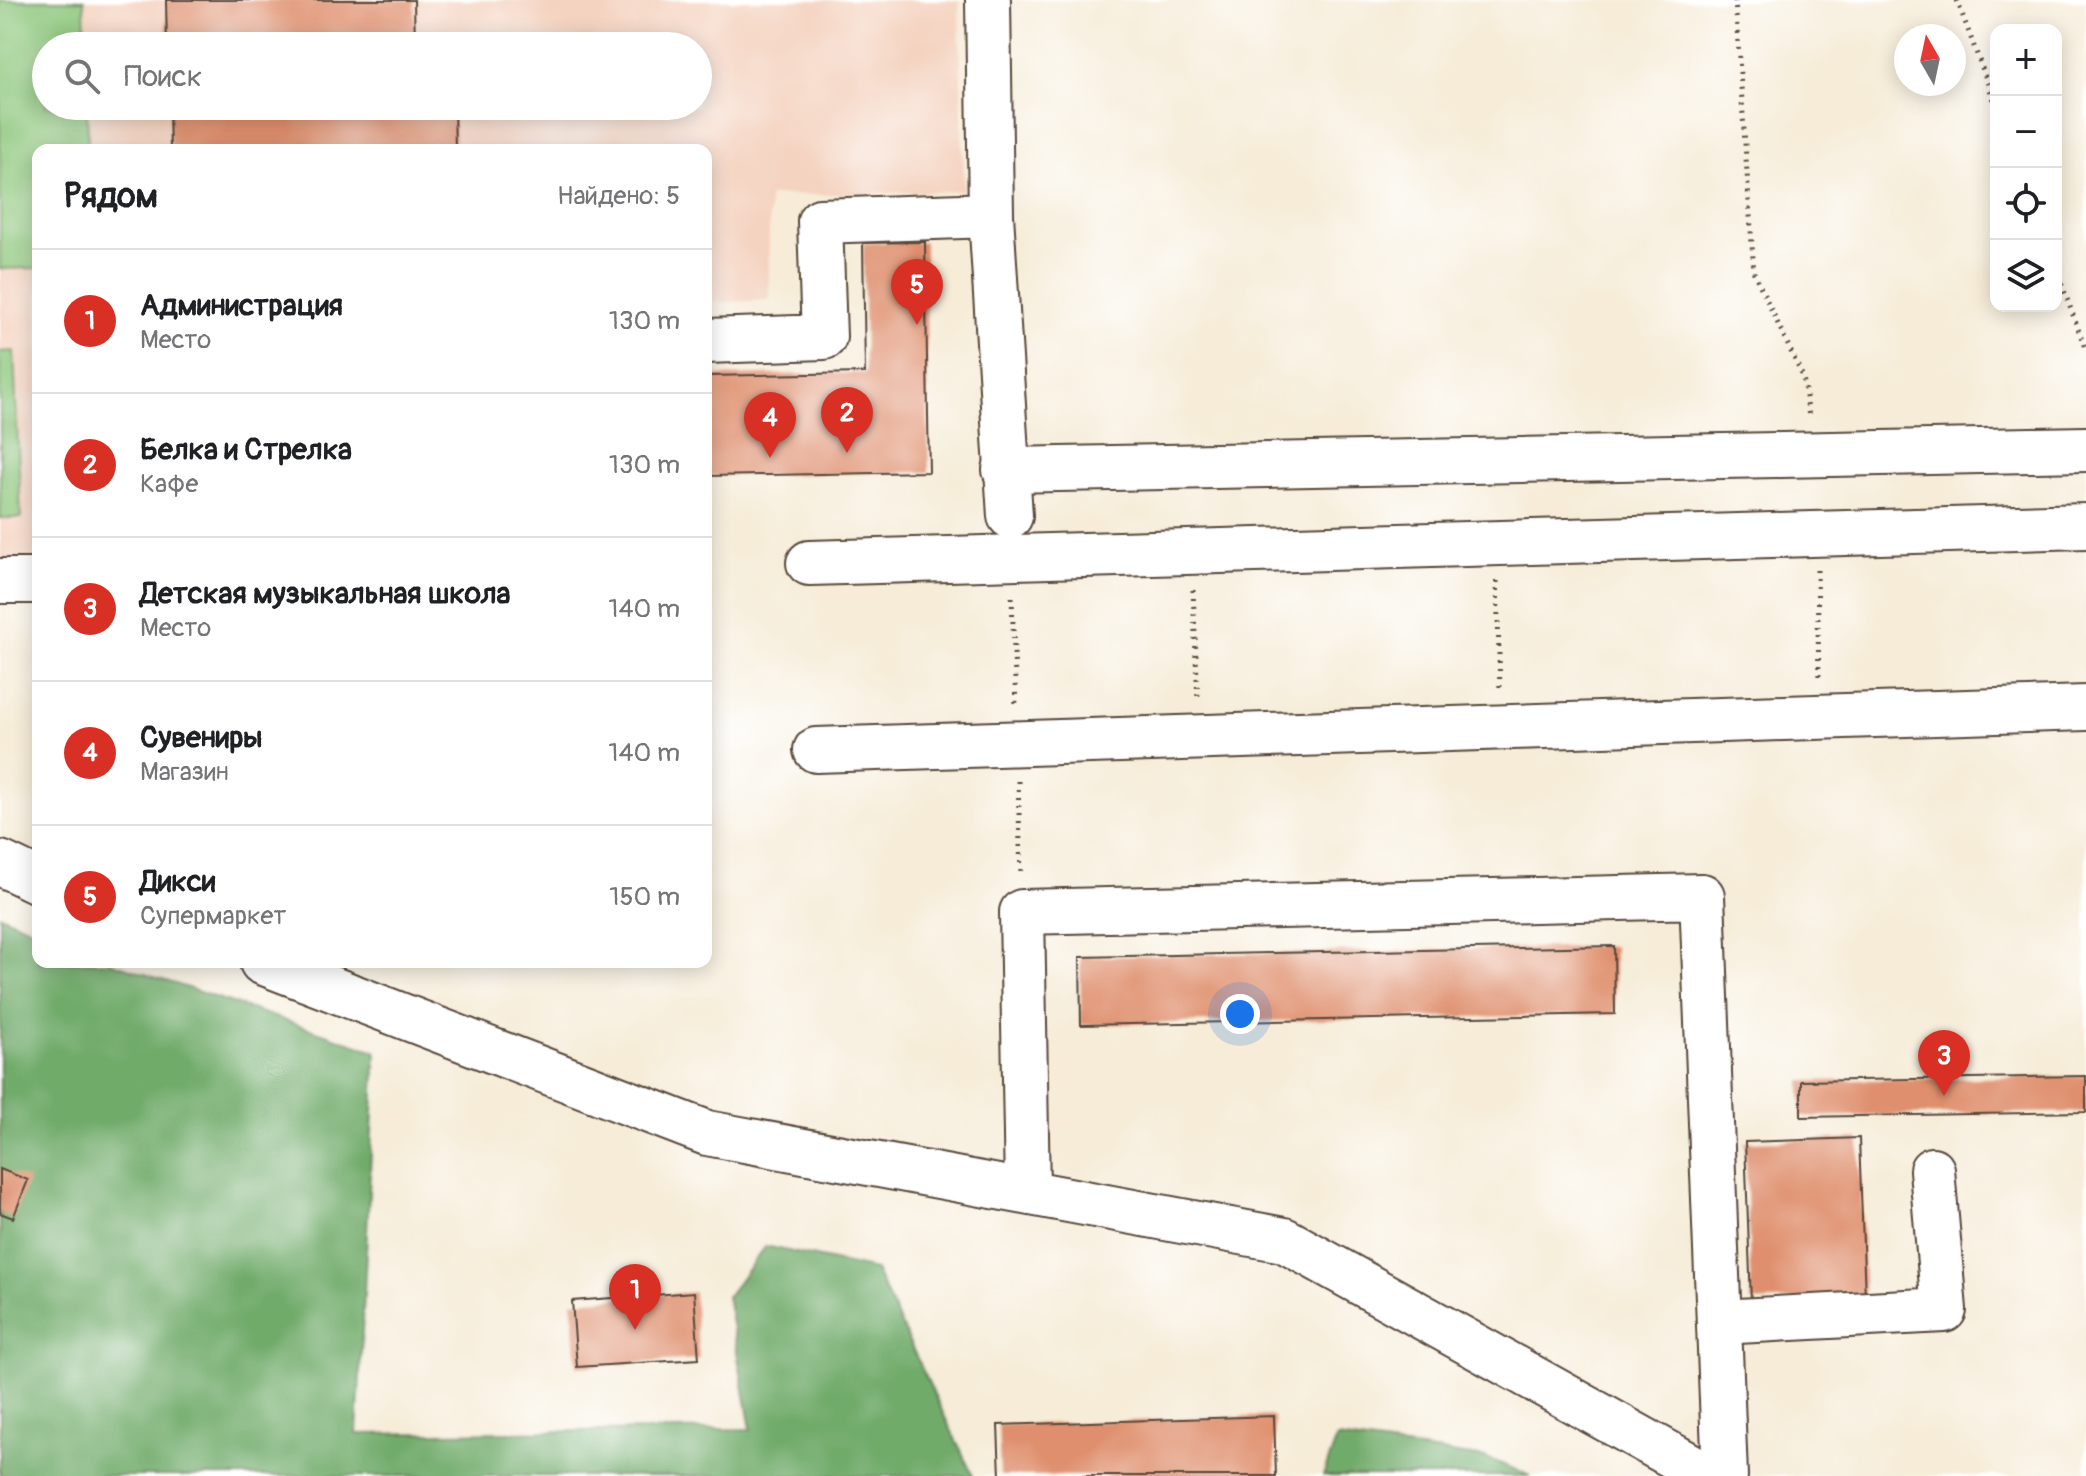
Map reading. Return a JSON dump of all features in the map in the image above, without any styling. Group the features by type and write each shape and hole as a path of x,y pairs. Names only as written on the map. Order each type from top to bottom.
{"street":[{"path":"988,0 991,215 1010,516"},
{"path":"712,341 824,337 820,221 991,215"},
{"path":"1005,470 2086,449"},
{"path":"809,563 2086,526"},
{"path":"0,581 32,581"},
{"path":"816,750 2086,708"},
{"path":"0,863 32,878"},
{"path":"1027,1190 1022,912 1702,896 1725,1476"},
{"path":"293,968 707,1133 1284,1240 1709,1476"},
{"path":"1719,1322 1944,1310 1932,1170"}],"path":[{"path":"1735,0 1754,273 1803,377 1814,454"},
{"path":"1957,0 1992,96"},
{"path":"2062,285 2086,350"},
{"path":"1816,534 1820,717"},
{"path":"1496,543 1501,728"},
{"path":"1191,552 1200,737"}],"shaded area":[{"path":"0,0 959,0 964,191 769,196 769,300 712,303 712,144 32,144 32,561 0,561"}],"green space":[{"path":"0,0 84,0 85,32 32,32 32,120 87,120 88,144 32,144 32,268 0,269"},
{"path":"14,351 21,518 0,518 0,352"},
{"path":"0,915 32,929 32,968 128,968 376,1051 357,1434 751,1429 727,1296 766,1246 875,1270 973,1476 0,1476"},
{"path":"1337,1438 1487,1458 1531,1476 1323,1476"}],"building":[{"path":"166,0 414,0 415,32 167,32"},
{"path":"169,120 454,120 455,144 170,144"},
{"path":"925,242 929,472 712,476 712,376 865,373 863,243"},
{"path":"1614,946 1615,1014 1081,1025 1080,957"},
{"path":"2086,1076 2086,1112 1801,1117 1801,1081"},
{"path":"1859,1138 1865,1298 1751,1302 1745,1142"},
{"path":"0,1169 28,1180 13,1218 0,1213"},
{"path":"694,1292 699,1359 577,1367 572,1301"},
{"path":"1274,1416 1276,1476 1000,1476 998,1425"}],"place":[{"name":"Дикси","path":"917,325"},
{"name":"Белка и Стрелка","path":"847,453"},
{"name":"Сувениры","path":"770,458"},
{"name":"Детская музыкальная школа","path":"1944,1096"},
{"name":"Администрация","path":"635,1330"}]}
